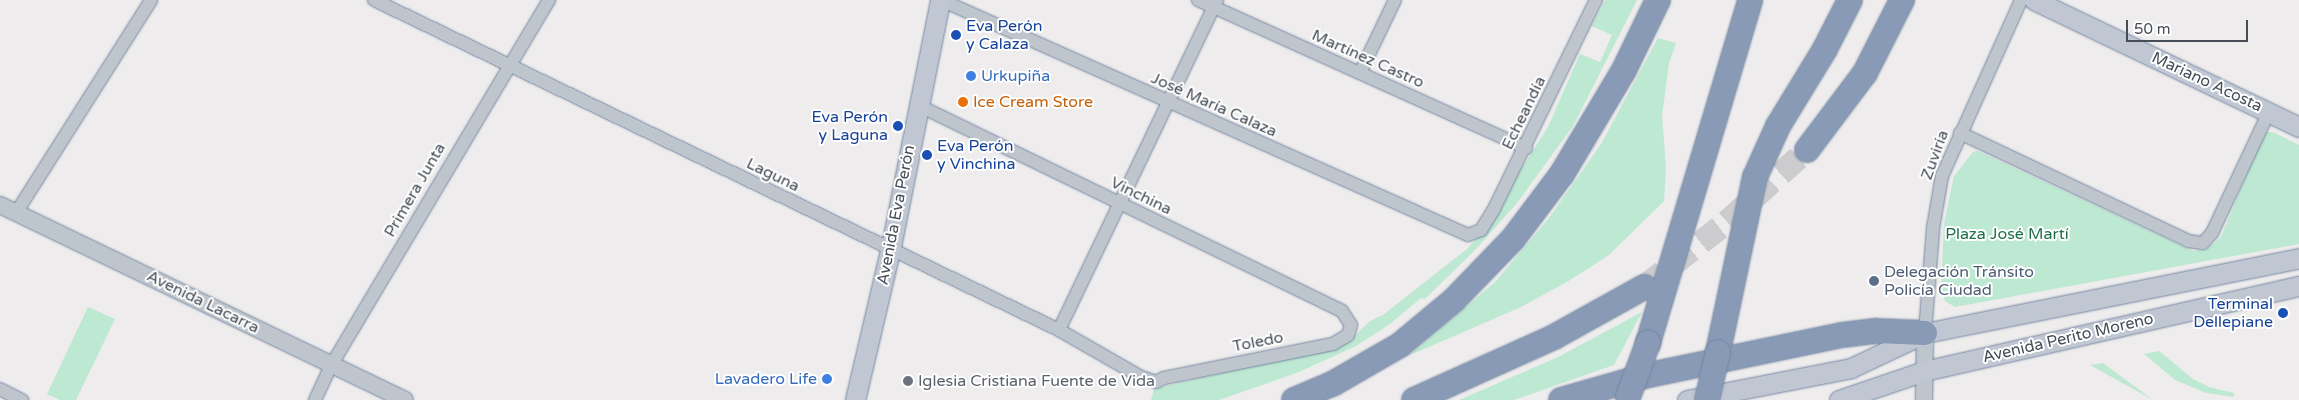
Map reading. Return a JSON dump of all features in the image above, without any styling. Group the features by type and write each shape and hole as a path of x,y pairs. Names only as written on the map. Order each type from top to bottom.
{"highway":[{"path":"1294,400 1334,383 1400,345 1454,300 1513,239 1562,174 1624,70 1658,0"},
{"path":"1628,399 1648,343 1750,0"},
{"path":"1707,400 1755,177 1778,126 1825,49 1850,0"},
{"path":"1807,150 1865,73 1902,0"},
{"path":"1414,400 1554,337 1644,287"},
{"path":"1561,400 1649,375 1842,335 1877,331 1925,333"}],"main road":[{"name":"Avenida Eva Perón","path":"855,400 890,251 917,106 941,0"},
{"name":"Mariano Acosta","path":"2034,0 2299,126"},
{"name":"Avenida Perito Moreno","path":"1687,400 1851,368 1925,333 2299,258"},
{"name":"Avenida Perito Moreno","path":"1839,400 1924,371 2299,286"}],"street":[{"path":"16,213 151,0"},
{"name":"Laguna","path":"374,0 890,251 1060,330 1141,377 1156,382"},
{"name":"Primera Junta","path":"315,400 332,364 508,64 549,0"},
{"name":"José María Calaza","path":"941,0 1460,234 1474,234"},
{"name":"Martínez Castro","path":"1198,0 1215,4 1360,73 1526,148"},
{"path":"1360,73 1395,0"},
{"name":"Echeandía","path":"1474,234 1481,230 1494,209 1526,148 1595,0"},
{"name":"Zuviría","path":"1925,333 1937,201 1942,176 2021,0"},
{"path":"1060,330 1215,4"},
{"name":"Vinchina","path":"917,106 1342,311 1349,318"},
{"path":"1960,133 2188,242 2203,243 2212,233 2269,112"},
{"name":"Avenida Lacarra","path":"0,205 405,400"},
{"name":"Toledo","path":"1156,382 1164,378 1333,344 1348,335 1351,325 1349,318"},
{"path":"1924,400 1925,333"},
{"path":"0,389 22,400"}],"green space":[{"path":"1605,0 1637,0 1573,126 1517,203 1477,248 1425,299 1421,298 1390,324 1356,346 1299,372 1219,400 1151,400 1154,389 1348,342 1370,321 1383,315 1467,249 1480,234 1548,127 1580,54 1600,62 1612,35 1592,26"},
{"path":"1658,38 1676,43 1669,63 1662,116 1666,168 1664,201 1609,255 1567,282 1521,307 1408,356 1495,282 1549,218 1601,144"},
{"name":"Plaza José Martí","path":"2264,132 2273,132 2299,145 2299,244 1955,307 1945,301 1941,289 1944,224 1954,176 1973,152 1978,151 2193,251 2207,249 2221,237"},
{"path":"88,307 115,319 76,400 60,400 47,394"},
{"path":"1642,312 1614,365 1514,400 1459,400 1558,357"},
{"path":"2159,351 2193,379 2209,387 2234,393 2234,397 2206,393 2175,380 2144,354"},
{"path":"2103,363 2153,400 2090,365"}],"tunnel":[{"path":"1644,287 1727,222 1807,150"}],"place":[{"name":"Eva Perón y Calaza","path":"956,35"},
{"name":"Urkupiña","path":"971,76"},
{"name":"Ice Cream Store","path":"963,102"},
{"name":"Eva Perón y Laguna","path":"898,126"},
{"name":"Eva Perón y Vinchina","path":"927,155"},
{"name":"Delegación Tránsito Policía Ciudad","path":"1874,281"},
{"name":"Terminal Dellepiane","path":"2283,313"},
{"name":"Lavadero Life","path":"827,379"},
{"name":"Iglesia Cristiana Fuente de Vida","path":"908,381"}]}
